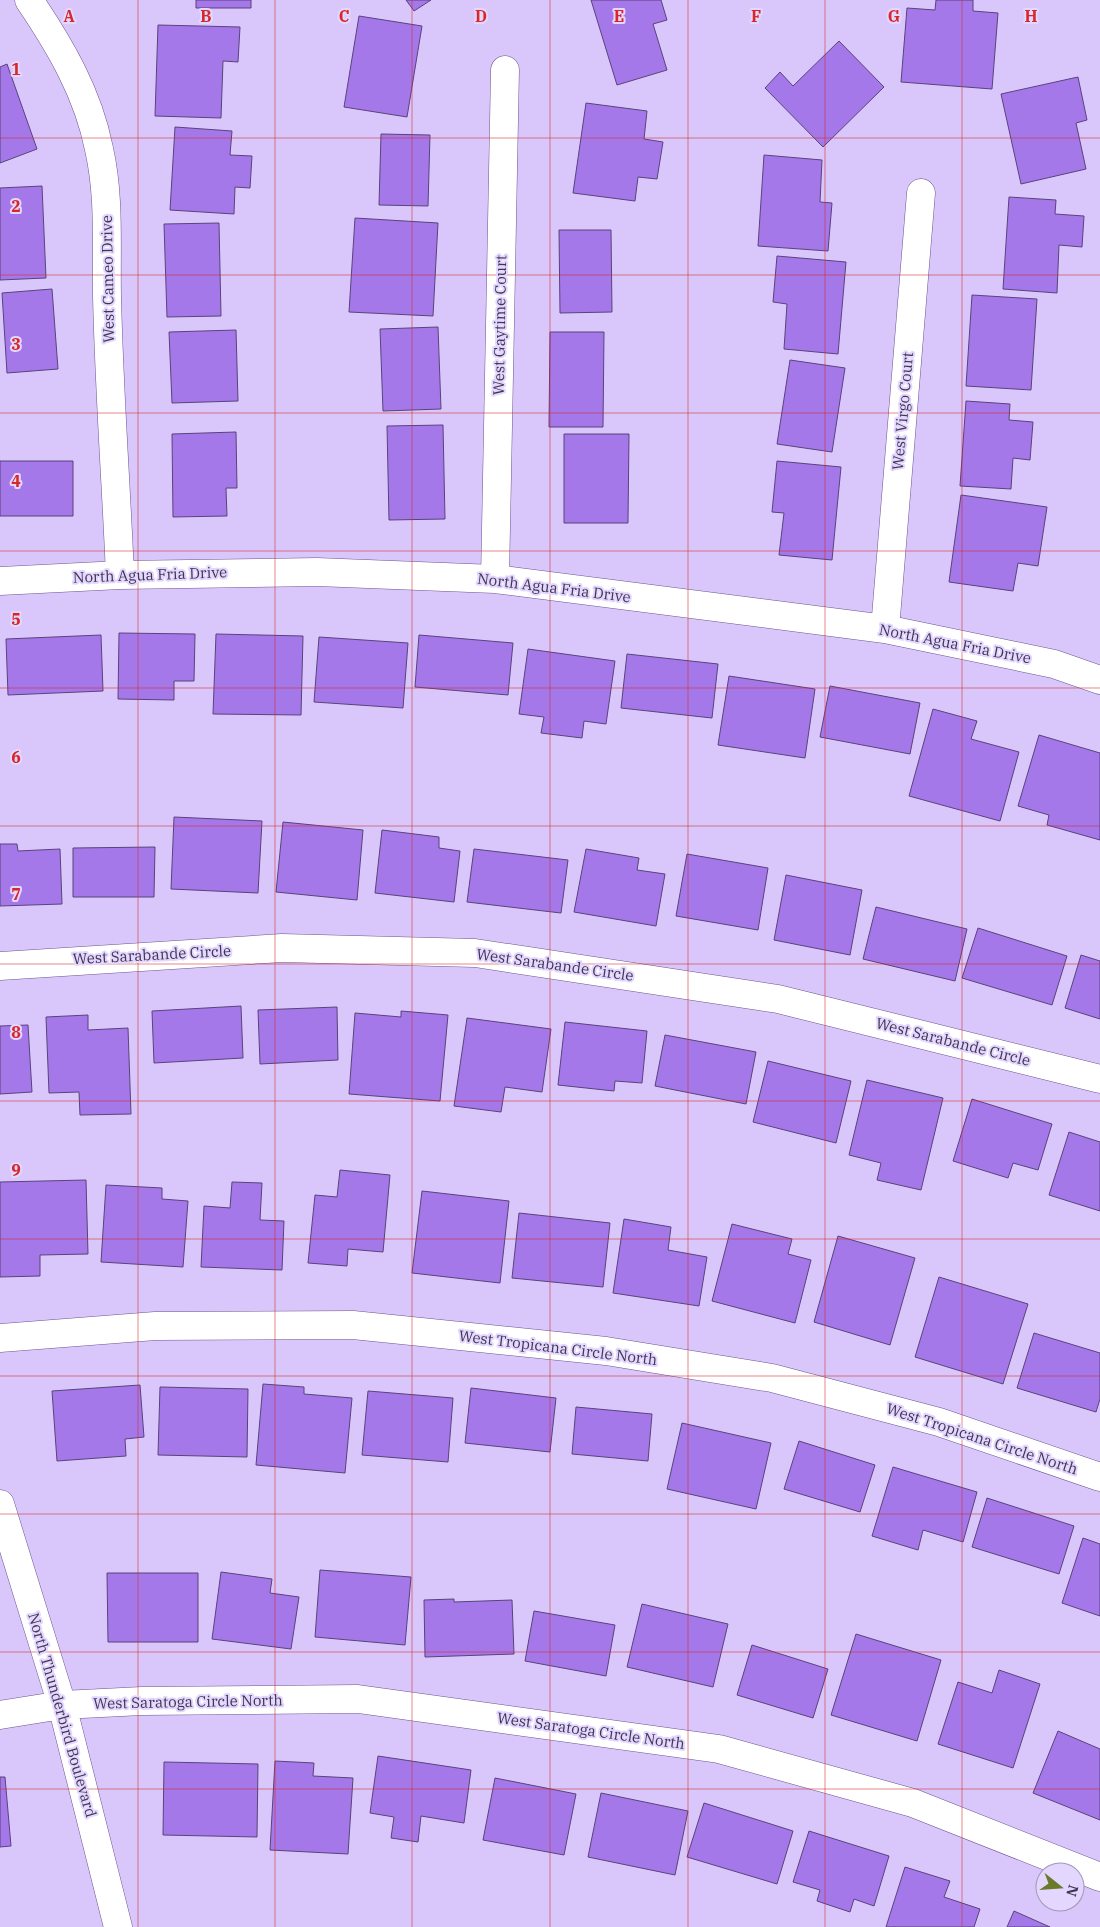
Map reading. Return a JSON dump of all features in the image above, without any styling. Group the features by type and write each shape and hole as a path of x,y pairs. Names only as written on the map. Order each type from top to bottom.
{"street":[{"name":"West Cameo Drive","path":"28,0 60,46 84,98 100,149 108,223 107,295 120,574"},
{"name":"West Gaytime Court","path":"496,579 505,70"},
{"name":"West Virgo Court","path":"885,629 921,193"},
{"name":"North Agua Fria Drive","path":"0,581 120,574 317,572 496,579 885,629 1054,664 1100,680"},
{"name":"West Sarabande Circle","path":"0,966 282,948 475,953 778,999 1100,1079"},
{"name":"West Tropicana Circle North","path":"0,1338 155,1326 354,1326 606,1351 772,1378 939,1422 1100,1477"},
{"name":"North Thunderbird Boulevard","path":"0,1504 62,1705 118,1927"},
{"name":"West Saratoga Circle North","path":"0,1714 62,1705 142,1701 358,1700 719,1749 913,1804 1100,1877"}],"building":[{"path":"196,0 251,0 251,8 196,8"},
{"path":"406,0 431,0 414,11"},
{"path":"591,0 661,0 667,20 653,24 667,70 617,85"},
{"path":"936,0 973,0 973,11 998,13 992,89 901,82 907,8 935,10"},
{"path":"359,16 422,26 407,117 344,107"},
{"path":"158,25 240,27 238,62 223,61 221,118 155,116"},
{"path":"839,41 884,87 823,147 765,88 780,72 793,86"},
{"path":"7,64 37,149 0,163 0,67"},
{"path":"1078,77 1087,120 1076,123 1086,169 1021,184 1001,94"},
{"path":"586,103 647,111 644,139 663,142 657,179 638,177 635,201 573,193"},
{"path":"175,127 232,131 230,155 252,156 250,188 235,187 234,214 170,210"},
{"path":"381,134 430,135 428,206 379,205"},
{"path":"764,155 822,160 820,202 832,203 828,251 758,246"},
{"path":"42,186 46,278 0,280 0,188"},
{"path":"1009,197 1056,200 1055,214 1084,216 1082,247 1059,245 1057,293 1003,289"},
{"path":"355,218 438,223 433,316 349,312"},
{"path":"219,223 221,316 167,317 164,224"},
{"path":"559,230 611,230 612,312 560,313"},
{"path":"777,256 846,262 838,354 784,349 787,304 773,302"},
{"path":"52,289 58,369 7,373 2,293"},
{"path":"972,295 1037,299 1031,390 966,386"},
{"path":"438,327 441,409 383,411 380,329"},
{"path":"236,330 238,401 172,403 169,332"},
{"path":"550,332 604,332 603,427 549,427"},
{"path":"790,360 845,368 832,452 777,444"},
{"path":"966,401 1010,404 1009,420 1033,422 1030,460 1013,458 1011,489 960,486"},
{"path":"443,425 445,519 389,520 387,426"},
{"path":"236,432 237,488 226,488 227,516 173,517 172,434"},
{"path":"564,434 629,434 628,523 564,523"},
{"path":"0,461 73,461 73,516 0,516"},
{"path":"777,461 841,467 832,560 779,555 784,513 772,512"},
{"path":"961,495 1047,507 1038,566 1018,563 1013,591 949,582"},
{"path":"119,633 195,634 194,681 174,681 174,700 118,699"},
{"path":"216,634 303,636 301,715 213,714"},
{"path":"101,635 103,691 8,695 6,639"},
{"path":"419,635 513,643 508,695 415,687"},
{"path":"319,637 408,643 403,708 314,702"},
{"path":"528,649 615,661 606,724 584,721 582,738 541,733 544,717 519,714"},
{"path":"627,654 718,664 712,718 621,708"},
{"path":"729,676 815,689 805,758 718,745"},
{"path":"830,686 920,703 910,754 820,737"},
{"path":"933,709 977,721 971,739 1019,752 1000,821 909,796"},
{"path":"1039,735 1100,753 1100,840 1047,825 1049,815 1018,806"},
{"path":"174,817 262,821 258,893 171,889"},
{"path":"283,822 363,830 357,900 276,892"},
{"path":"382,830 439,837 439,848 460,851 454,902 375,893"},
{"path":"0,844 17,844 18,851 60,849 62,904 0,906"},
{"path":"155,847 154,897 73,897 73,848"},
{"path":"474,849 568,860 561,913 467,902"},
{"path":"586,849 639,858 637,870 665,874 656,926 574,912"},
{"path":"687,854 768,868 758,930 676,916"},
{"path":"786,875 862,890 850,955 774,940"},
{"path":"876,907 967,929 955,981 863,959"},
{"path":"978,928 1067,956 1052,1005 962,978"},
{"path":"1081,955 1100,961 1100,1019 1065,1008"},
{"path":"241,1006 243,1058 154,1063 152,1011"},
{"path":"337,1007 338,1060 260,1064 258,1010"},
{"path":"401,1011 448,1015 440,1101 349,1094 355,1013 401,1017"},
{"path":"88,1015 88,1030 128,1028 131,1114 80,1115 79,1092 49,1093 46,1017"},
{"path":"467,1018 551,1029 542,1092 505,1087 501,1112 454,1106"},
{"path":"565,1022 647,1031 642,1083 615,1081 614,1091 558,1085"},
{"path":"28,1025 32,1092 0,1094 0,1026"},
{"path":"665,1035 756,1052 746,1104 655,1086"},
{"path":"768,1061 851,1081 836,1143 753,1122"},
{"path":"867,1080 943,1098 921,1190 877,1180 881,1163 849,1155"},
{"path":"972,1099 1052,1124 1038,1170 1013,1163 1008,1178 953,1161"},
{"path":"1069,1132 1100,1142 1100,1211 1049,1195"},
{"path":"340,1170 390,1175 383,1252 348,1249 347,1266 308,1263 315,1195 337,1197"},
{"path":"86,1180 88,1254 40,1255 40,1276 0,1277 0,1182"},
{"path":"232,1182 262,1183 260,1220 284,1221 282,1270 201,1267 204,1206 230,1208"},
{"path":"106,1185 162,1188 162,1199 188,1201 183,1267 101,1262"},
{"path":"422,1191 509,1201 500,1283 412,1273"},
{"path":"519,1213 610,1223 603,1287 512,1278"},
{"path":"624,1219 671,1227 668,1250 707,1257 699,1306 613,1293"},
{"path":"732,1224 792,1239 788,1254 811,1260 795,1323 712,1301"},
{"path":"838,1236 915,1258 890,1345 814,1322"},
{"path":"939,1277 1028,1304 1003,1384 915,1357"},
{"path":"1034,1333 1100,1353 1100,1399 1096,1412 1017,1388"},
{"path":"263,1384 304,1387 304,1394 352,1398 345,1473 256,1465"},
{"path":"140,1385 144,1437 125,1439 126,1456 57,1461 52,1391"},
{"path":"160,1387 248,1389 247,1457 158,1455"},
{"path":"471,1388 556,1398 550,1452 465,1443"},
{"path":"368,1391 453,1398 448,1462 362,1455"},
{"path":"576,1407 652,1414 648,1461 572,1454"},
{"path":"682,1423 771,1443 756,1509 667,1489"},
{"path":"799,1441 875,1465 860,1512 784,1489"},
{"path":"893,1467 977,1492 963,1542 923,1530 918,1550 872,1536"},
{"path":"987,1498 1074,1526 1059,1574 972,1547"},
{"path":"1083,1538 1100,1544 1100,1616 1062,1603"},
{"path":"320,1570 411,1577 405,1645 315,1637"},
{"path":"221,1572 272,1579 270,1593 299,1597 291,1649 212,1639"},
{"path":"107,1573 198,1573 198,1642 108,1642"},
{"path":"454,1599 454,1602 512,1600 514,1654 425,1657 424,1600"},
{"path":"642,1604 728,1624 713,1687 627,1667"},
{"path":"534,1611 615,1625 606,1676 525,1661"},
{"path":"856,1634 941,1660 917,1741 831,1715"},
{"path":"752,1645 828,1669 813,1718 737,1695"},
{"path":"999,1670 1040,1684 1013,1768 938,1744 958,1682 992,1693"},
{"path":"1058,1731 1100,1749 1100,1820 1033,1793"},
{"path":"378,1756 471,1770 464,1823 421,1816 418,1842 391,1838 394,1817 370,1813"},
{"path":"275,1761 314,1763 313,1776 353,1778 348,1854 270,1850"},
{"path":"164,1762 258,1764 257,1837 163,1835"},
{"path":"0,1777 5,1777 11,1846 0,1847"},
{"path":"495,1778 576,1794 564,1855 483,1840"},
{"path":"601,1793 688,1811 675,1875 588,1857"},
{"path":"704,1803 793,1831 777,1884 687,1857"},
{"path":"809,1831 889,1856 874,1906 854,1899 850,1912 817,1901 820,1890 793,1882"},
{"path":"905,1867 950,1881 944,1897 980,1909 974,1927 886,1927"},
{"path":"1014,1911 1050,1927 1007,1927"}]}
